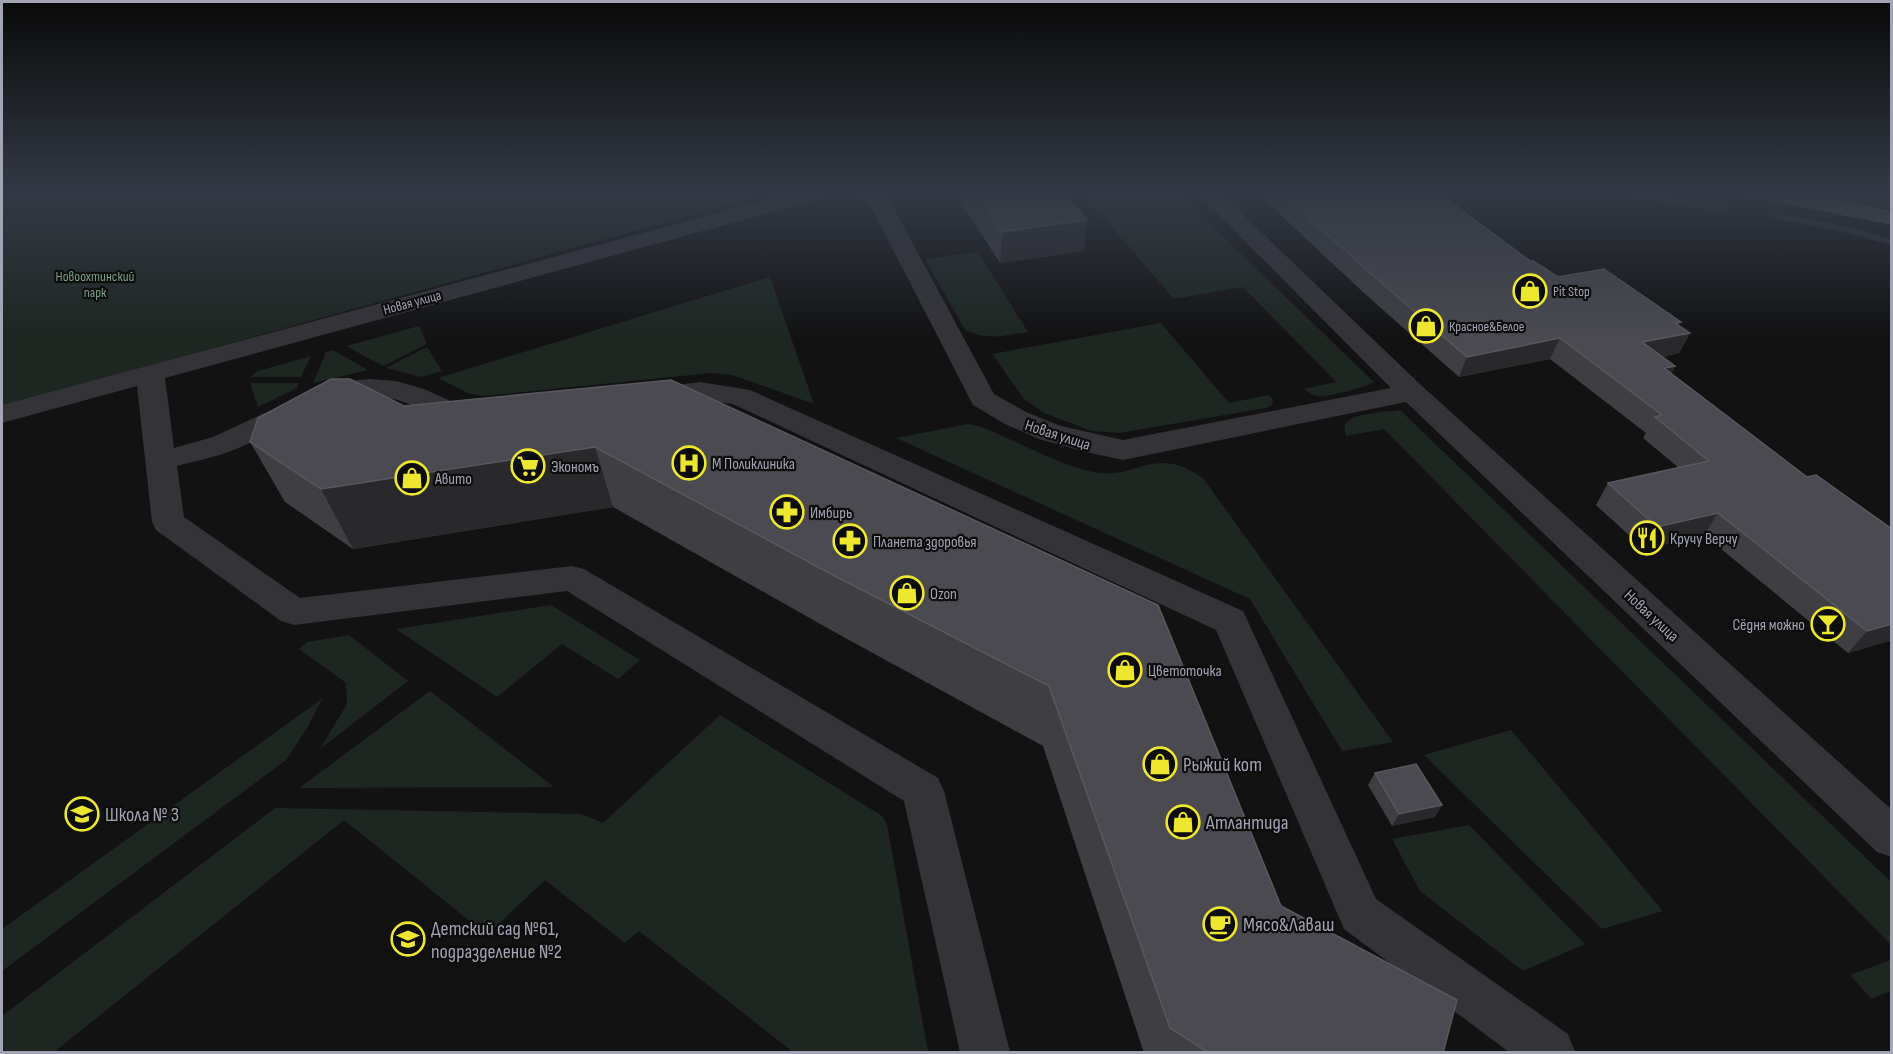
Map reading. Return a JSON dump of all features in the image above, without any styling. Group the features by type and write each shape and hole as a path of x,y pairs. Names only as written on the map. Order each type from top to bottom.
{"street":[{"name":"Новая улица","path":"2,414 642,240"},
{"name":"Новая улица","path":"900,240 983,399 1013,419 1088,445 1123,450 1412,392"},
{"name":"Новая улица","path":"1256,240 1412,392 1892,838"},
{"path":"150,374 168,522 294,612 572,578 923,791 985,1053"},
{"path":"161,461 231,441 279,416 340,393 367,387 405,392 458,416 504,411"},
{"path":"620,399 700,391 740,396 1230,621 1360,914 1550,1053"}],"green space":[{"name":"Новоохтинский парк","path":"2,240 601,240 2,407"},
{"path":"1123,240 1227,240 1374,382 1330,395 1317,396 1304,389 1336,382 1243,287 1174,299"},
{"path":"978,252 1028,332 987,336 964,328 925,259"},
{"path":"770,277 814,404 732,375 711,373 483,396 470,394 438,378"},
{"path":"1161,323 1229,403 1269,395 1273,400 1272,405 1266,408 1119,433 1092,431 1044,413 1024,399 992,354"},
{"path":"419,326 427,344 383,366 346,346"},
{"path":"427,347 442,371 421,377 386,368"},
{"path":"333,350 368,370 313,383 326,352"},
{"path":"311,356 301,377 250,377 258,371"},
{"path":"250,383 299,383 297,388 258,407"},
{"path":"1400,410 1891,882 1891,945 1384,429 1346,436 1345,425 1351,419"},
{"path":"968,424 982,427 1052,458 1093,472 1122,472 1158,463 1186,468 1203,478 1393,742 1342,751 1250,599 896,438"},
{"path":"551,605 640,660 618,679 562,644 497,697 396,629"},
{"path":"349,635 408,681 320,749 347,704 346,683 299,649 307,642"},
{"path":"430,691 554,787 299,788"},
{"path":"323,698 286,760 2,971 2,929"},
{"path":"720,715 882,816 887,824 928,1052 793,1052 639,931 625,943 545,880 487,935 344,820 54,1052 2,1052 2,1016 275,808 581,814 603,823"},
{"path":"1511,730 1663,911 1602,929 1424,755"},
{"path":"1469,825 1585,944 1523,971 1420,891 1392,839"},
{"path":"1891,960 1891,991 1871,999 1850,975"}],"building":[{"path":"1334,240 1502,240 1530,261 1558,277 1604,269 1681,322 1675,323 1690,333 1642,342 1675,366 1664,368 1807,477 1816,475 1892,529 1892,624 1867,631 1718,513 1657,527 1608,483 1709,461 1655,417 1662,415 1560,338 1467,357"},
{"path":"331,379 350,379 404,406 671,380 1158,605 1281,906 1457,1000 1443,1053 1209,1053 1170,1028 1049,686 831,574 595,447 321,489 250,442 258,418"},
{"path":"1416,764 1442,805 1399,814 1375,773"}],"waterway":[{"path":"1885,240 1892,242"}],"place":[{"name":"Pit Stop","path":"1530,291"},
{"name":"Красное&Белое","path":"1426,326"},
{"name":"М Поликлиника","path":"689,463"},
{"name":"Экономъ","path":"528,466"},
{"name":"Авито","path":"412,478"},
{"name":"Имбирь","path":"787,512"},
{"name":"Кручу Верчу","path":"1647,538"},
{"name":"Планета здоровья","path":"850,541"},
{"name":"Ozon","path":"907,593"},
{"name":"Сёдня можно","path":"1828,624"},
{"name":"Цветоточка","path":"1125,670"},
{"name":"Рыжий кот","path":"1160,764"},
{"name":"Школа № 3","path":"82,814"},
{"name":"Атлантида","path":"1183,822"},
{"name":"Мясо&Лаваш","path":"1220,924"},
{"name":"Детский сад №61, подразделение №2","path":"408,939"}]}
